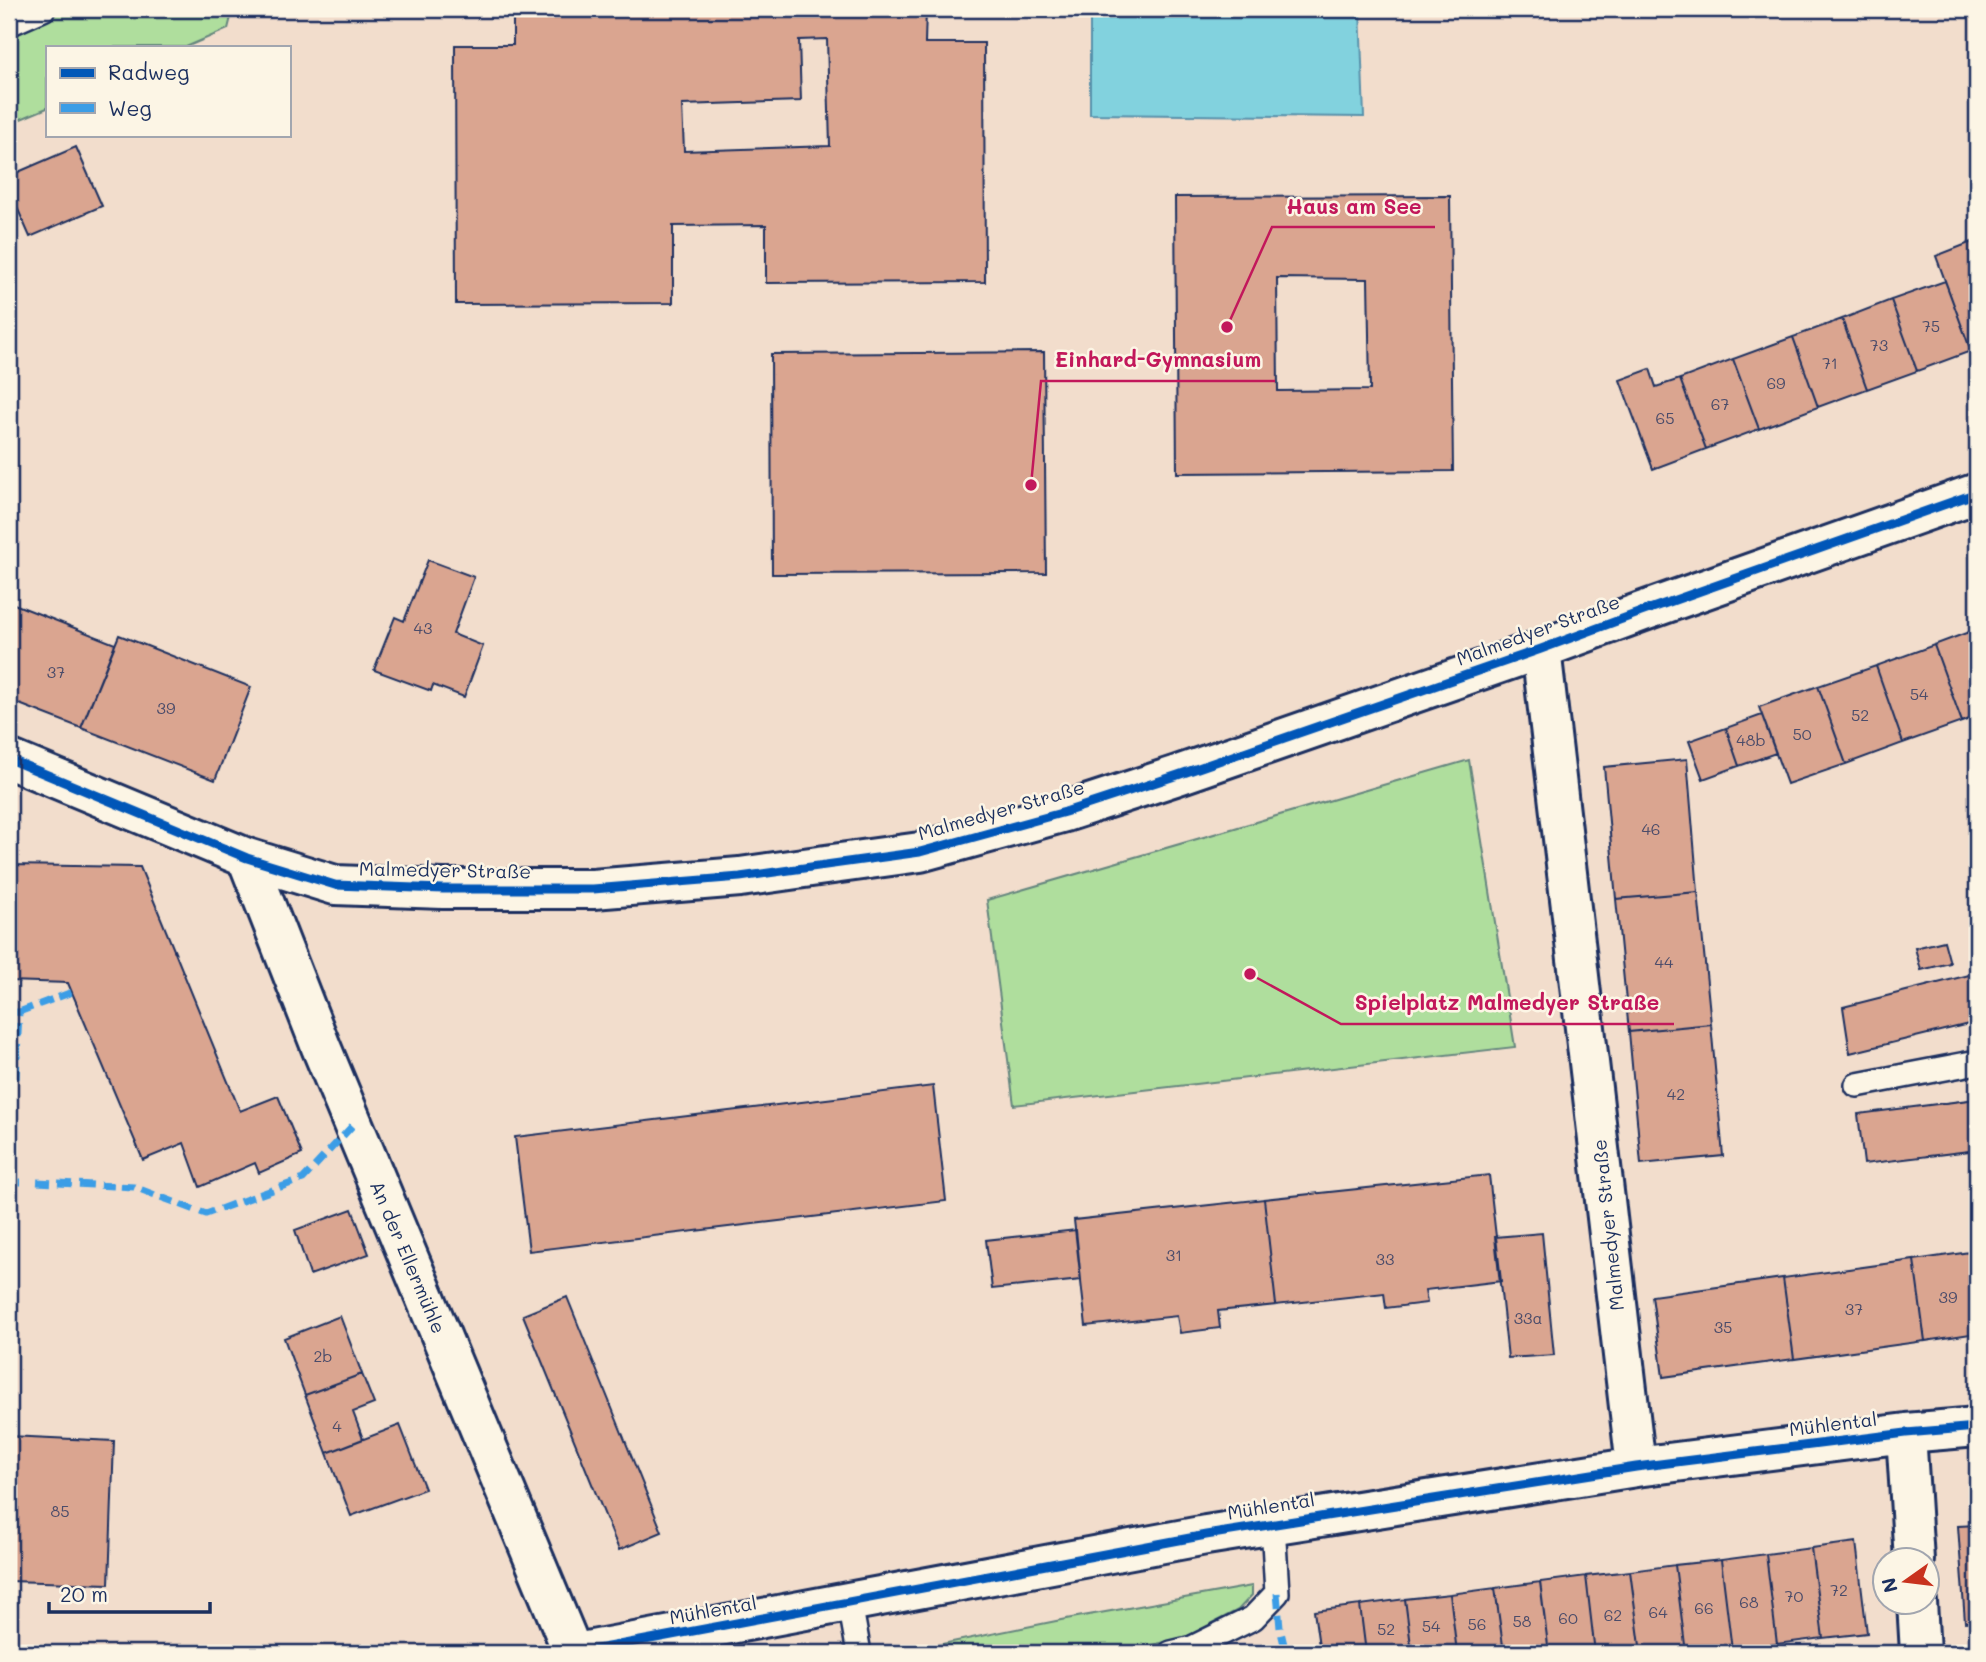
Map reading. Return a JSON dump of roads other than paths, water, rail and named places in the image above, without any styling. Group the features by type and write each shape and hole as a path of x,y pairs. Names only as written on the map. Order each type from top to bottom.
{"street":[{"name":"Malmedyer Straße","path":"9,759 247,858 335,885 443,889 593,889 740,877 920,852 1065,812 1541,649 1977,493"},
{"name":"Malmedyer Straße","path":"1541,649 1636,1467"},
{"name":"An der Ellermühle","path":"247,858 321,1047 574,1653"},
{"name":"Mühlental","path":"574,1653 1272,1524 1636,1467 1906,1433 1977,1427"},
{"path":"1906,1433 1913,1546"},
{"path":"1918,1616 1920,1653"}],"lane":[{"path":"9,23 43,9"},
{"path":"1857,1085 1977,1062"},
{"path":"1171,1653 1192,1648 1253,1618 1277,1593 1272,1524"},
{"path":"850,1603 859,1653"}],"water":[{"path":"1090,9 1360,9 1364,117 1090,114"}],"place":[{"name":"Haus am See","path":"1227,327"},
{"name":"Einhard-Gymnasium","path":"1031,485"},
{"name":"Spielplatz Malmedyer Straße","path":"1250,974"}]}
